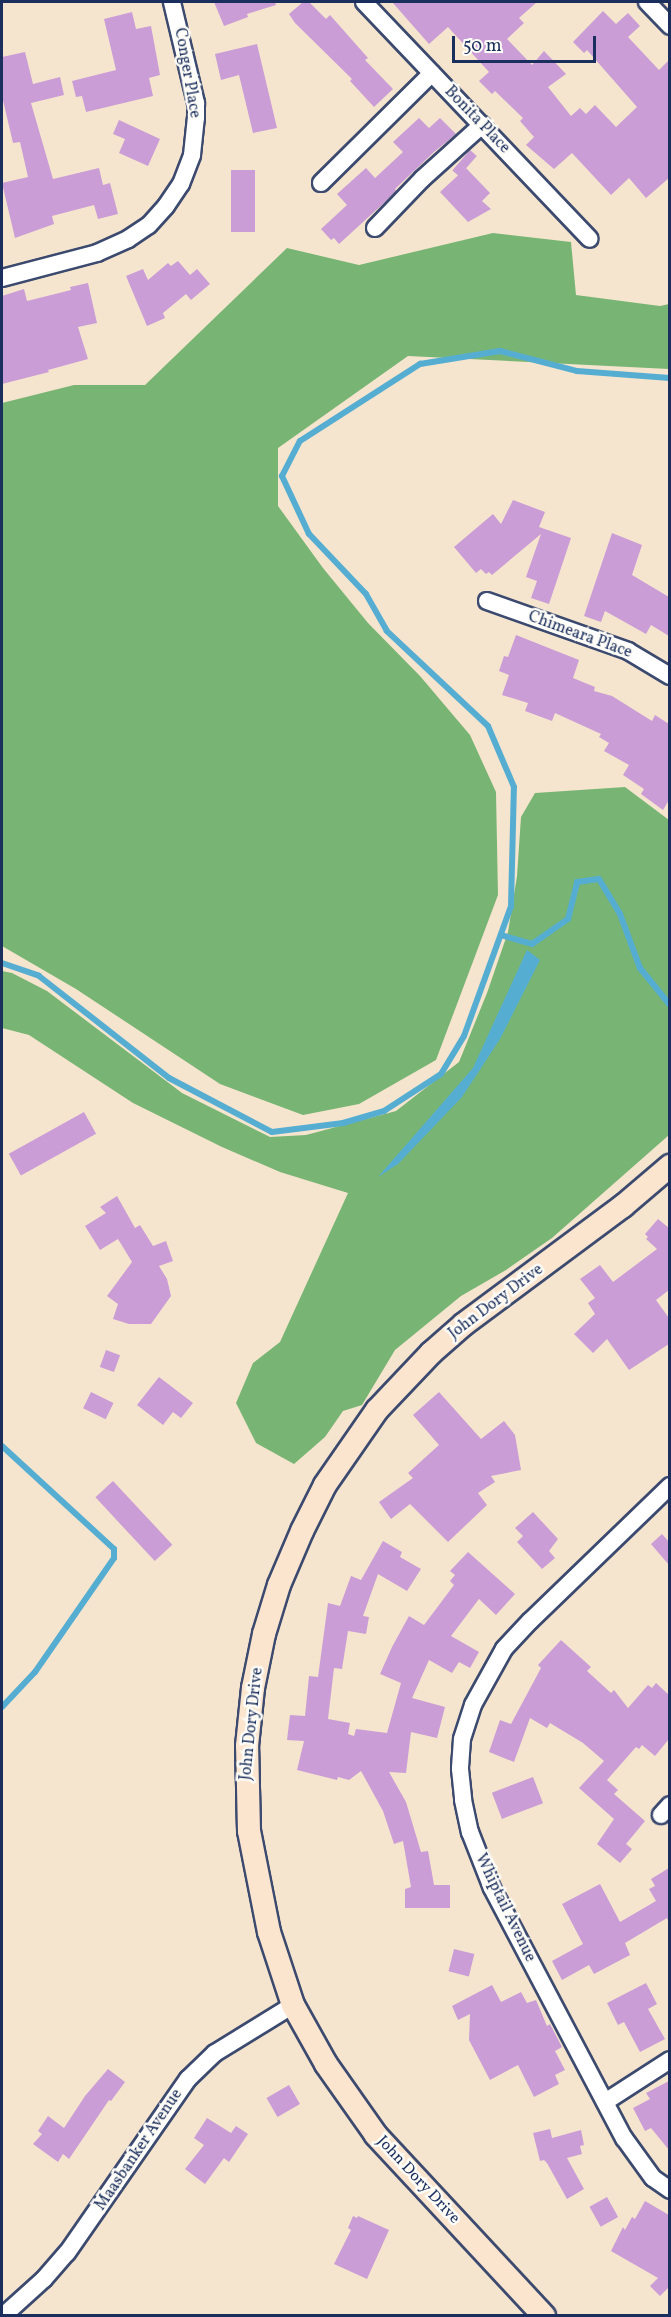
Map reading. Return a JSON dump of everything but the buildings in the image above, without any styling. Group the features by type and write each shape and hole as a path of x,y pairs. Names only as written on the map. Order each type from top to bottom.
{"street":[{"name":"Conger Place","path":"2,275 89,256 129,239 154,218 181,183 192,155 196,104 172,2"},
{"name":"Bonita Place","path":"364,2 590,239"},
{"path":"647,2 669,26"},
{"path":"321,183 432,73"},
{"path":"375,228 422,179 482,125"},
{"name":"Chimeara Place","path":"487,601 628,651 669,676"},
{"name":"John Dory Drive","path":"544,2316 376,2135 332,2073 293,2005 272,1941 256,1878 249,1831 246,1778 253,1688 264,1634 279,1586 302,1531 325,1485 377,1410 431,1353 464,1324 623,1206 669,1166"},
{"name":"Whiptail Avenue","path":"669,1486 504,1649 473,1706 462,1739 460,1769 463,1800 470,1832 492,1888 638,2160 653,2178 669,2190"},
{"name":"Maasbanker Avenue","path":"3,2316 44,2279 67,2253 188,2079 215,2053 293,2005"},
{"path":"605,2102 669,2060"}],"green space":[{"path":"493,233 571,242 576,295 660,306 669,304 669,369 408,356 278,448 278,506 323,568 368,623 420,676 470,735 496,792 498,895 436,1060 359,1104 303,1115 220,1084 76,989 2,946 2,403 74,385 145,385 287,248 359,265"},
{"path":"625,787 669,820 669,1135 552,1238 506,1270 461,1296 395,1350 362,1405 343,1411 325,1437 294,1464 256,1443 236,1403 253,1363 280,1342 348,1193 280,1172 222,1147 133,1103 29,1035 2,1028 2,971 12,973 47,991 182,1093 270,1137 306,1135 396,1111 459,1062 487,993 508,932 517,876 521,817 535,793"}],"water":[{"path":"527,950 540,960 500,1039 462,1097 398,1164 378,1177 473,1068"}],"waterway":[{"path":"2,963 39,976 169,1078 272,1132 343,1123 384,1111 441,1074 464,1036 511,906 514,787 488,726 387,631 366,594 309,534 282,476 300,441 420,364 500,351 577,371 670,378"},
{"path":"501,935 532,944 568,919 577,882 599,879 620,914 640,968 670,1005"},
{"path":"2,1446 114,1549 114,1558 35,1672 2,1707"}]}
